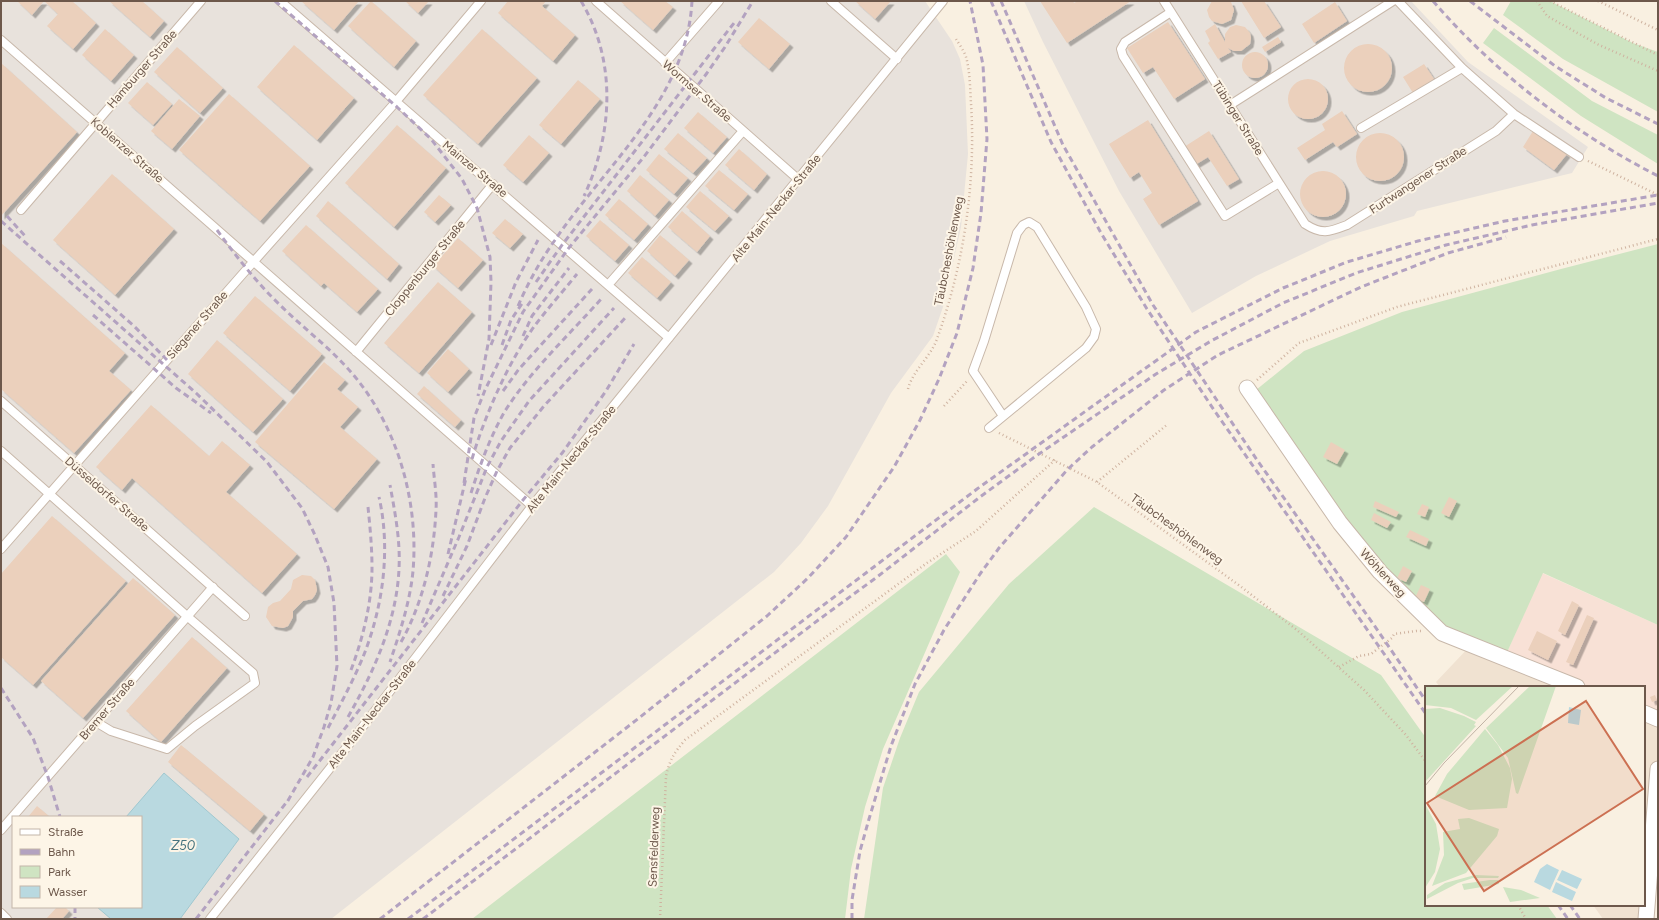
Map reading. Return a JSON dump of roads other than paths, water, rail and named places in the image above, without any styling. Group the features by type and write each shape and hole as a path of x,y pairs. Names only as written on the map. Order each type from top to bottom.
{"street":[{"name":"Wöhlerweg","path":"1247,388 1340,523 1380,572 1442,633 1574,686"},
{"path":"1645,713 1658,719"},
{"path":"1646,919 1658,769"}],"lane":[{"name":"Hamburger Straße","path":"20,210 201,1"},
{"name":"Mainzer Straße","path":"280,1 669,338"},
{"name":"Siegener Straße","path":"1,549 253,261 395,102 481,1"},
{"name":"Wormser Straße","path":"596,1 799,180"},
{"path":"665,62 719,1"},
{"path":"830,1 897,59"},
{"name":"Tübinger Straße","path":"1164,1 1305,224 1316,231"},
{"path":"1230,105 1393,1"},
{"path":"1398,1 1462,68 1514,114 1579,157"},
{"name":"Alte Main-Neckar-Straße","path":"210,919 354,738 532,506 942,3"},
{"path":"1171,12 1125,42 1121,49 1123,56 1206,188 1225,216 1279,183"},
{"name":"Koblenzer Straße","path":"1,40 253,261"},
{"path":"1361,128 1462,68"},
{"name":"Furtwangener Straße","path":"1316,231 1329,232 1347,226 1496,131 1514,114"},
{"path":"608,285 743,131"},
{"name":"Cloppenburger Straße","path":"356,352 493,184"},
{"path":"989,428 1086,348 1094,337 1096,329 1086,307 1037,227 1029,222 1023,225 1017,233 984,341 973,371 1003,416"},
{"path":"253,261 532,506"},
{"name":"Düsseldorfer Straße","path":"1,401 245,616"},
{"path":"1,451 253,673 255,683 195,726 167,750 111,731 96,722"},
{"name":"Bremer Straße","path":"13,816 213,587"},
{"name":"Bremer Straße","path":"1,830 12,817"},
{"path":"1,914 7,919"}],"water":[{"name":"Z50","path":"164,773 239,839 180,919 111,919 98,908 142,908 142,816 127,816"}],"railway":[{"path":"275,1 397,107 431,139 462,179 477,208 490,257 491,282 489,339 478,396"},
{"path":"581,1 593,24 601,48 607,98 601,148 594,172 584,196"},
{"path":"518,306 535,272 550,248 575,212 641,129 660,99 676,69 687,36 692,1"},
{"path":"464,483 474,418 485,390 523,312 568,249 643,158 707,73 753,1"},
{"path":"380,919 639,718 767,616 808,578 846,537 894,467 920,420 939,379 957,333 973,268 981,213 987,139 983,65 970,1"},
{"path":"991,1 1051,142 1101,233 1147,309 1214,410 1425,713"},
{"path":"1001,1 1063,145 1153,305 1257,460 1425,700"},
{"path":"1433,1 1482,53 1537,99 1596,141 1658,176"},
{"path":"1470,1 1555,66 1606,98 1658,124"},
{"path":"536,282 562,245 734,23"},
{"path":"408,919 977,489 1196,332 1283,288 1347,262 1418,241 1505,221 1658,195"},
{"path":"423,919 877,577 980,497 1036,456 1156,374 1211,341 1283,303 1356,273 1446,245 1532,225 1658,203"},
{"path":"7,216 25,236"},
{"path":"1,221 196,393 267,462 302,508 328,567 334,603 337,666 331,703 313,757 286,804"},
{"path":"217,230 262,287 333,353 350,371 381,415 392,439 408,491 414,544 410,594 390,662"},
{"path":"852,919 852,900 860,851 891,746 915,684 944,630 980,574 999,548 1067,470 1092,447 1164,390 1218,355 1361,287 1448,253 1506,237"},
{"path":"491,345 516,282 538,240"},
{"path":"60,261 134,326 167,360"},
{"path":"523,336 532,316 569,268"},
{"path":"472,459 491,406 516,354 536,324 577,274"},
{"path":"503,391 519,369 592,289"},
{"path":"471,493 495,431 505,411 515,396 551,353 602,298"},
{"path":"502,345 511,320 523,302"},
{"path":"422,623 487,467 501,441 529,401 614,308"},
{"path":"93,315 176,388 211,413"},
{"path":"443,596 467,546 497,471 510,448 544,406 626,317"},
{"path":"307,777 523,500 563,452 606,391 634,344"},
{"path":"401,642 409,627 421,595 430,561 435,527 436,504 433,464"},
{"path":"448,554 466,478"},
{"path":"348,717 378,658 392,616 396,594 399,572 399,549 397,525 390,485"},
{"path":"328,728 363,657 376,618 383,578 384,558 383,517 379,497"},
{"path":"351,670 363,633 369,607 372,581 371,537 368,507"},
{"path":"1,688 33,738 48,777 60,816"},
{"path":"196,919 289,799"},
{"path":"1559,906 1568,919"},
{"path":"1571,906 1580,919"},
{"path":"75,908 75,919"}]}
